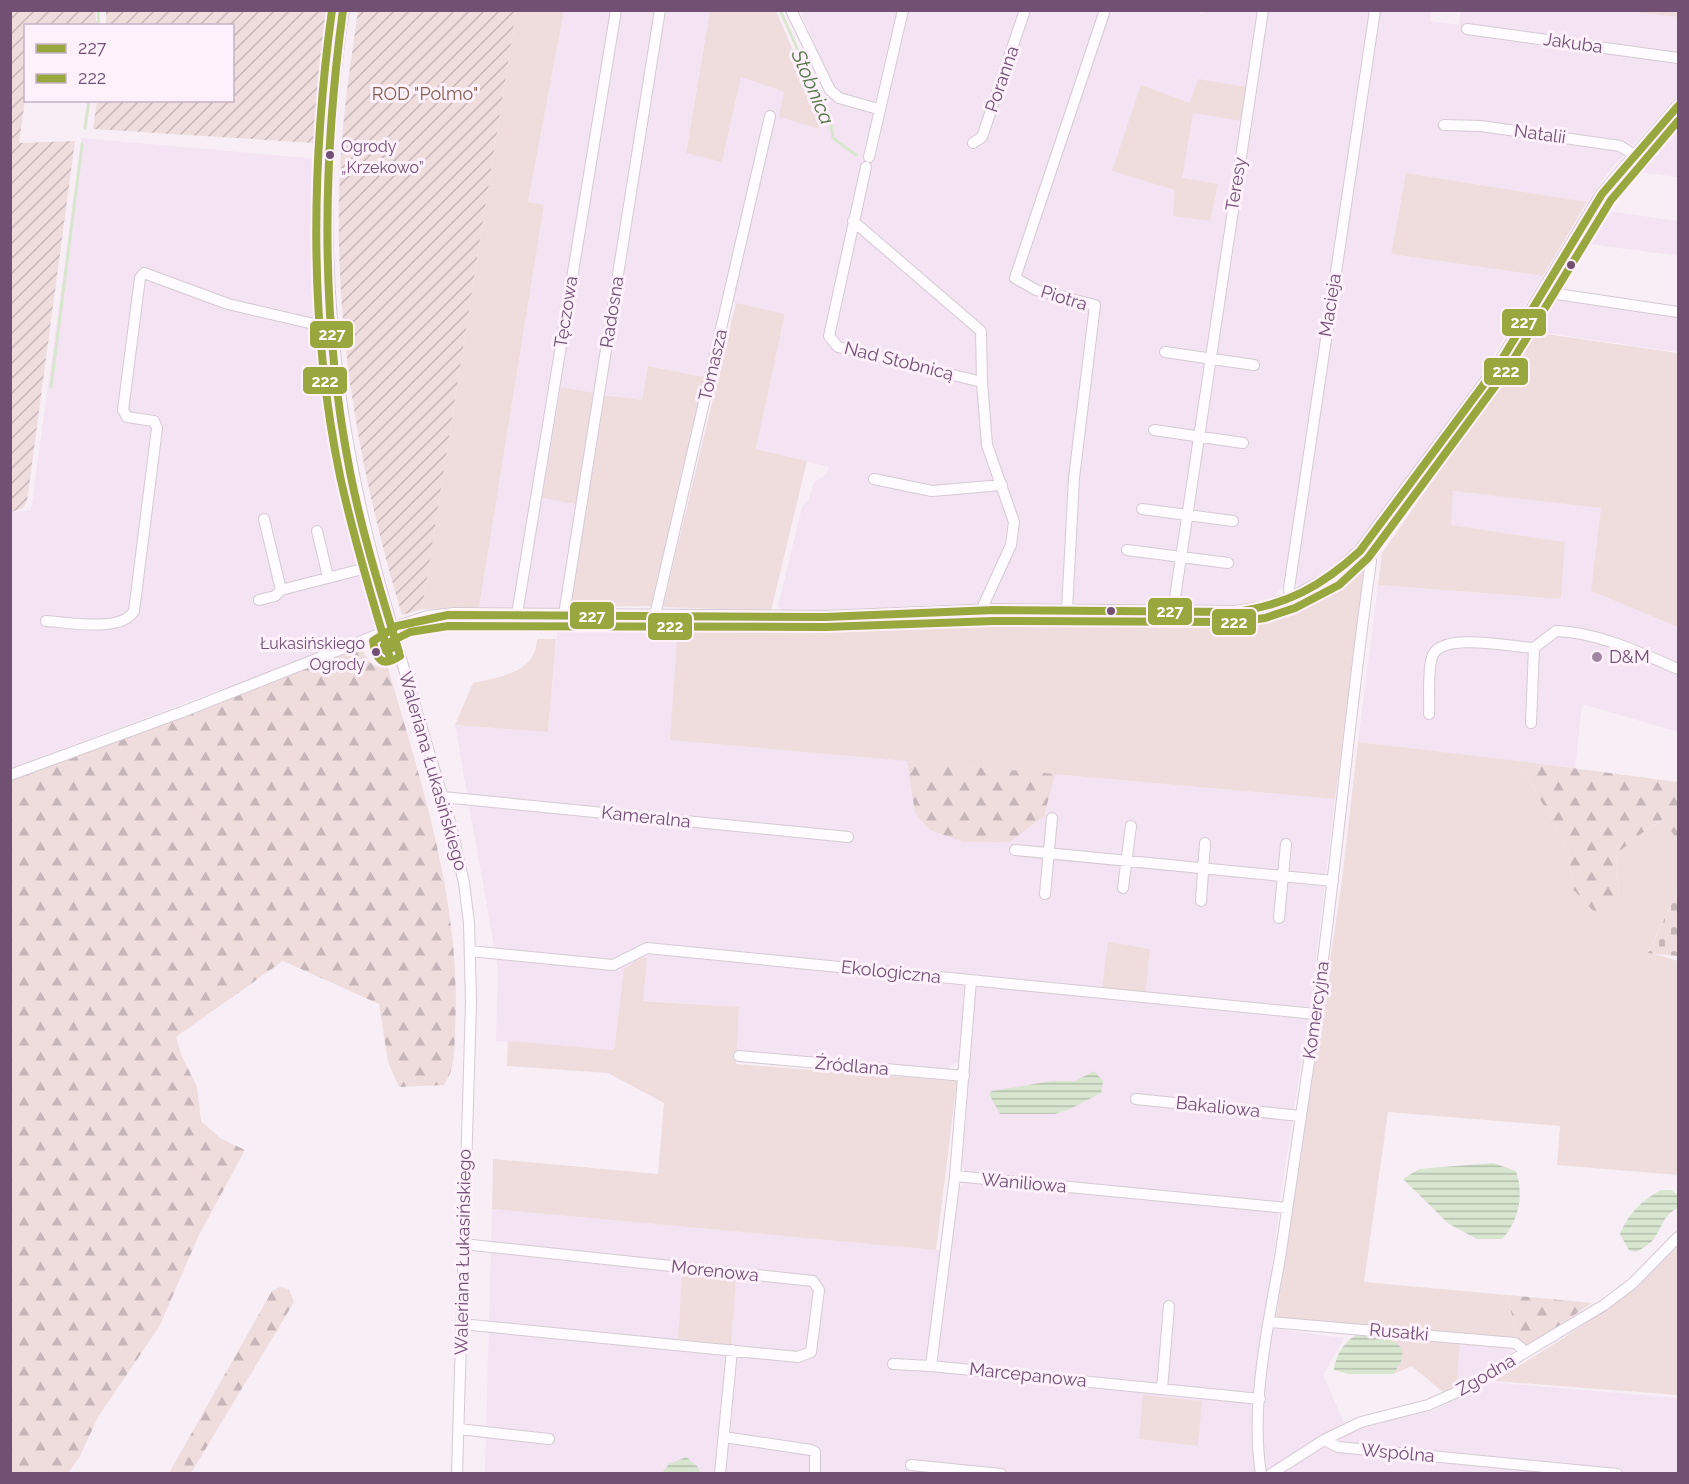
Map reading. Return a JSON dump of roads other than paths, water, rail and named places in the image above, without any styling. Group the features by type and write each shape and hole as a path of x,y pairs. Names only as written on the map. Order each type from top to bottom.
{"street":[{"name":"Waleriana Łukasińskiego","path":"343,10 333,88 327,177 326,256 331,328 350,471 374,566 443,797 464,883 470,951 458,1473"},
{"name":"Tęczowa","path":"517,614 616,10"},
{"name":"Radosna","path":"564,615 660,10"},
{"path":"791,10 830,90 839,98 878,109"},
{"name":"Nad Stobnicą","path":"903,10 878,109 829,336 838,348 982,382"},
{"name":"Poranna","path":"973,143 982,137 1025,10"},
{"name":"Piotra","path":"1066,610 1074,478 1095,305 1036,290 1015,278 1105,10"},
{"name":"Teresy","path":"1173,611 1263,10"},
{"name":"Macieja","path":"1290,599 1289,588 1311,432 1375,10"},
{"name":"Jakuba","path":"1467,29 1678,58"},
{"path":"10,775 182,712 392,628 442,615 841,617 984,610 1246,611 1290,599 1338,573 1364,547 1499,364 1596,203 1634,155 1678,106"},
{"name":"Tomasza","path":"656,615 770,116"},
{"name":"Natalii","path":"1444,124 1481,126 1620,146 1634,155"},
{"name":"Nad Stobnicą","path":"854,221 981,331 987,445 1014,522 1014,536 984,604 984,610"},
{"path":"46,621 115,625 130,617 134,611 157,428 154,421 127,417 123,410 140,278 144,273 228,304 331,328"},
{"path":"1545,288 1557,294 1678,312"},
{"path":"1165,352 1254,365"},
{"path":"1154,430 1243,443"},
{"path":"874,479 932,491 1002,485"},
{"path":"1142,508 1233,521"},
{"path":"264,519 281,590"},
{"path":"317,531 328,577"},
{"name":"Komercyjna","path":"1261,1473 1258,1458 1260,1399 1269,1322 1333,881 1347,743 1371,561 1364,547"},
{"path":"1127,550 1228,563"},
{"path":"259,600 276,596 281,590 374,566"},
{"path":"1429,714 1431,659 1441,647 1455,641 1534,648 1556,631 1567,631 1595,638 1678,669"},
{"path":"1531,723 1534,648"},
{"name":"Kameralna","path":"443,797 848,837"},
{"path":"1045,894 1052,818"},
{"path":"1123,888 1131,826"},
{"path":"1201,901 1205,843"},
{"path":"1279,918 1286,844"},
{"path":"1015,850 1333,881"},
{"name":"Ekologiczna","path":"470,951 613,965 647,948 1315,1014"},
{"name":"Waniliowa","path":"971,980 956,1176 1287,1208"},
{"name":"Źródlana","path":"739,1056 964,1076"},
{"name":"Bakaliowa","path":"1136,1099 1300,1116"},
{"path":"931,1366 956,1176"},
{"name":"Zgodna","path":"1271,1473 1324,1440 1361,1422 1444,1399 1526,1352 1604,1305 1634,1283 1678,1237"},
{"name":"Morenowa","path":"461,1324 805,1356 811,1352 819,1290 813,1281 463,1244"},
{"path":"1162,1389 1168,1306"},
{"name":"Rusałki","path":"1269,1322 1515,1343 1526,1352"},
{"path":"720,1473 732,1350"},
{"name":"Marcepanowa","path":"893,1364 1260,1399"},
{"path":"459,1429 549,1438"},
{"path":"724,1437 811,1450 815,1452 816,1457 815,1473"},
{"name":"Wspólna","path":"1324,1440 1338,1447 1617,1473"},
{"path":"911,1465 1000,1473"}],"waterway":[{"path":"98,10 99,24"},
{"name":"Stobnica","path":"780,10 831,124 833,138 856,155"},
{"path":"85,128 89,102"},
{"path":"51,387 82,144"}],"place":[{"name":"Ogrody „Krzekowo”","path":"330,155"},
{"name":"Łukasińskiego Ogrody","path":"376,652"},
{"name":"D&M","path":"1597,657"}],"park label":[{"name":"ROD \"Polmo\"","path":"425,94"}]}
